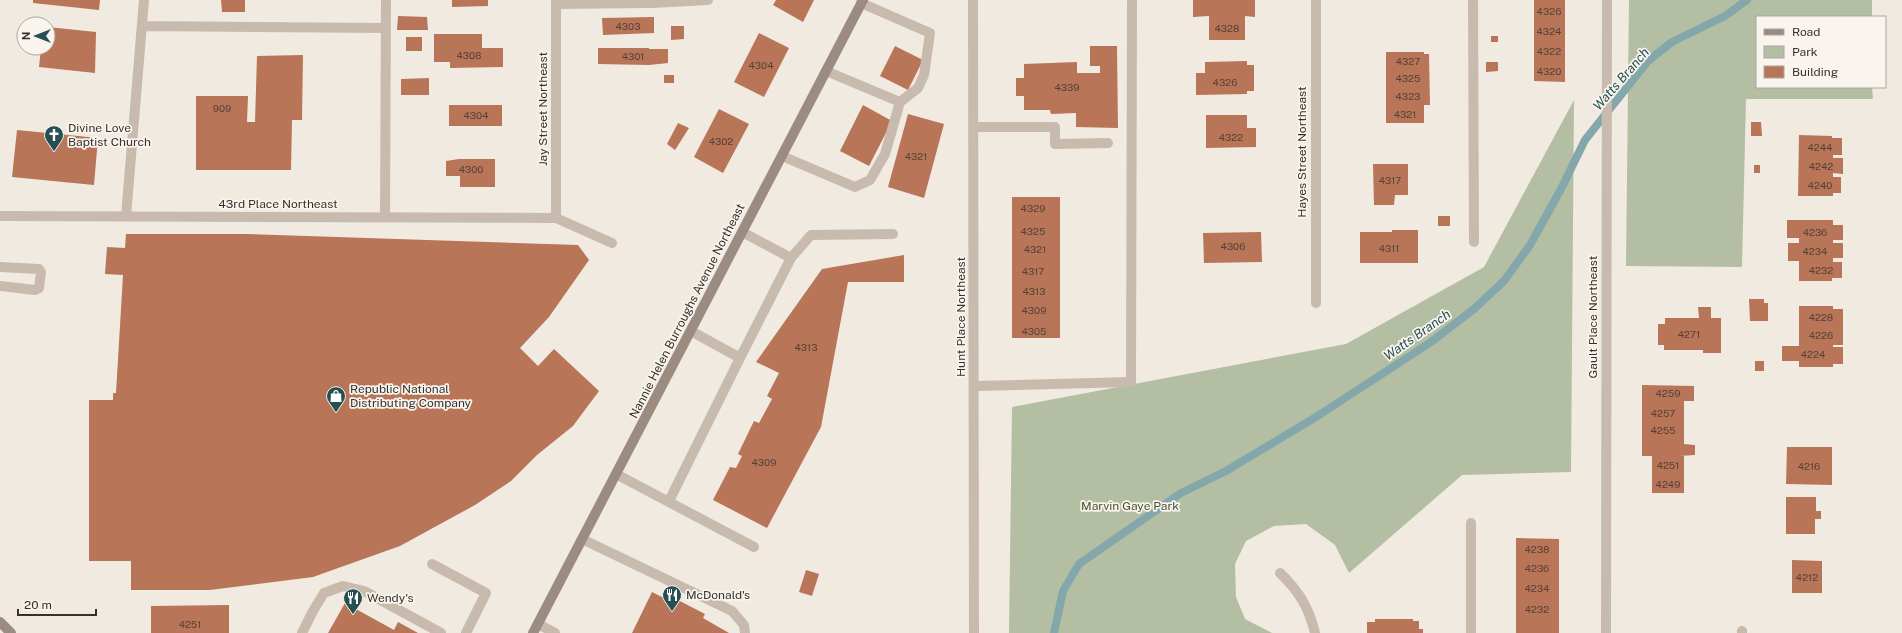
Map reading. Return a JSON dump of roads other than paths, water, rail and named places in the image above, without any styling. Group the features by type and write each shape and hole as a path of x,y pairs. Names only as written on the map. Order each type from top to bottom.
{"main road":[{"name":"Nannie Helen Burroughs Avenue Northeast","path":"536,629 862,1"},
{"path":"0,622 11,633"}],"street":[{"path":"126,216 144,0"},
{"path":"385,217 386,0"},
{"path":"556,2 651,3 708,0"},
{"name":"Hunt Place Northeast","path":"973,0 974,633"},
{"path":"974,386 1131,382 1132,0"},
{"name":"Hayes Street Northeast","path":"1316,0 1316,303"},
{"path":"1473,0 1474,242"},
{"name":"Gault Place Northeast","path":"1606,633 1607,0"},
{"path":"782,156 855,187 870,180 885,154 900,102 918,88 924,75 930,33 862,1"},
{"name":"Jay Street Northeast","path":"556,2 556,218"},
{"path":"142,26 385,28"},
{"path":"826,71 900,102"},
{"path":"974,127 1055,127 1055,144 1108,143"},
{"name":"43rd Place Northeast","path":"0,216 556,218"},
{"path":"556,218 612,243"},
{"path":"742,232 791,258"},
{"path":"669,501 791,258 811,235 893,234"},
{"path":"0,267 39,269 41,272 39,288 35,290 0,286"},
{"path":"690,331 740,358"},
{"path":"616,474 754,547"},
{"path":"1471,523 1471,633"},
{"path":"582,539 732,611 744,625 745,633"},
{"path":"432,564 486,593 466,633"},
{"path":"1280,573 1291,583 1304,601 1312,620 1315,633"},
{"path":"302,633 312,611 324,593 343,586 364,591 441,633"},
{"path":"536,629 555,633"}],"waterway":[{"name":"Watts Branch","path":"1054,633 1063,591 1079,564 1181,493 1226,471 1316,417 1431,342 1474,309 1504,281 1530,245 1561,189 1585,140 1648,61 1672,42 1725,16 1747,0"}],"place":[{"name":"Divine Love Baptist Church","path":"54,152"},
{"name":"Republic National Distributing Company","path":"336,413"},
{"name":"McDonald's","path":"672,612"},
{"name":"Wendy's","path":"353,615"}],"park label":[{"name":"Marvin Gaye Park","path":"1130,506"}]}
